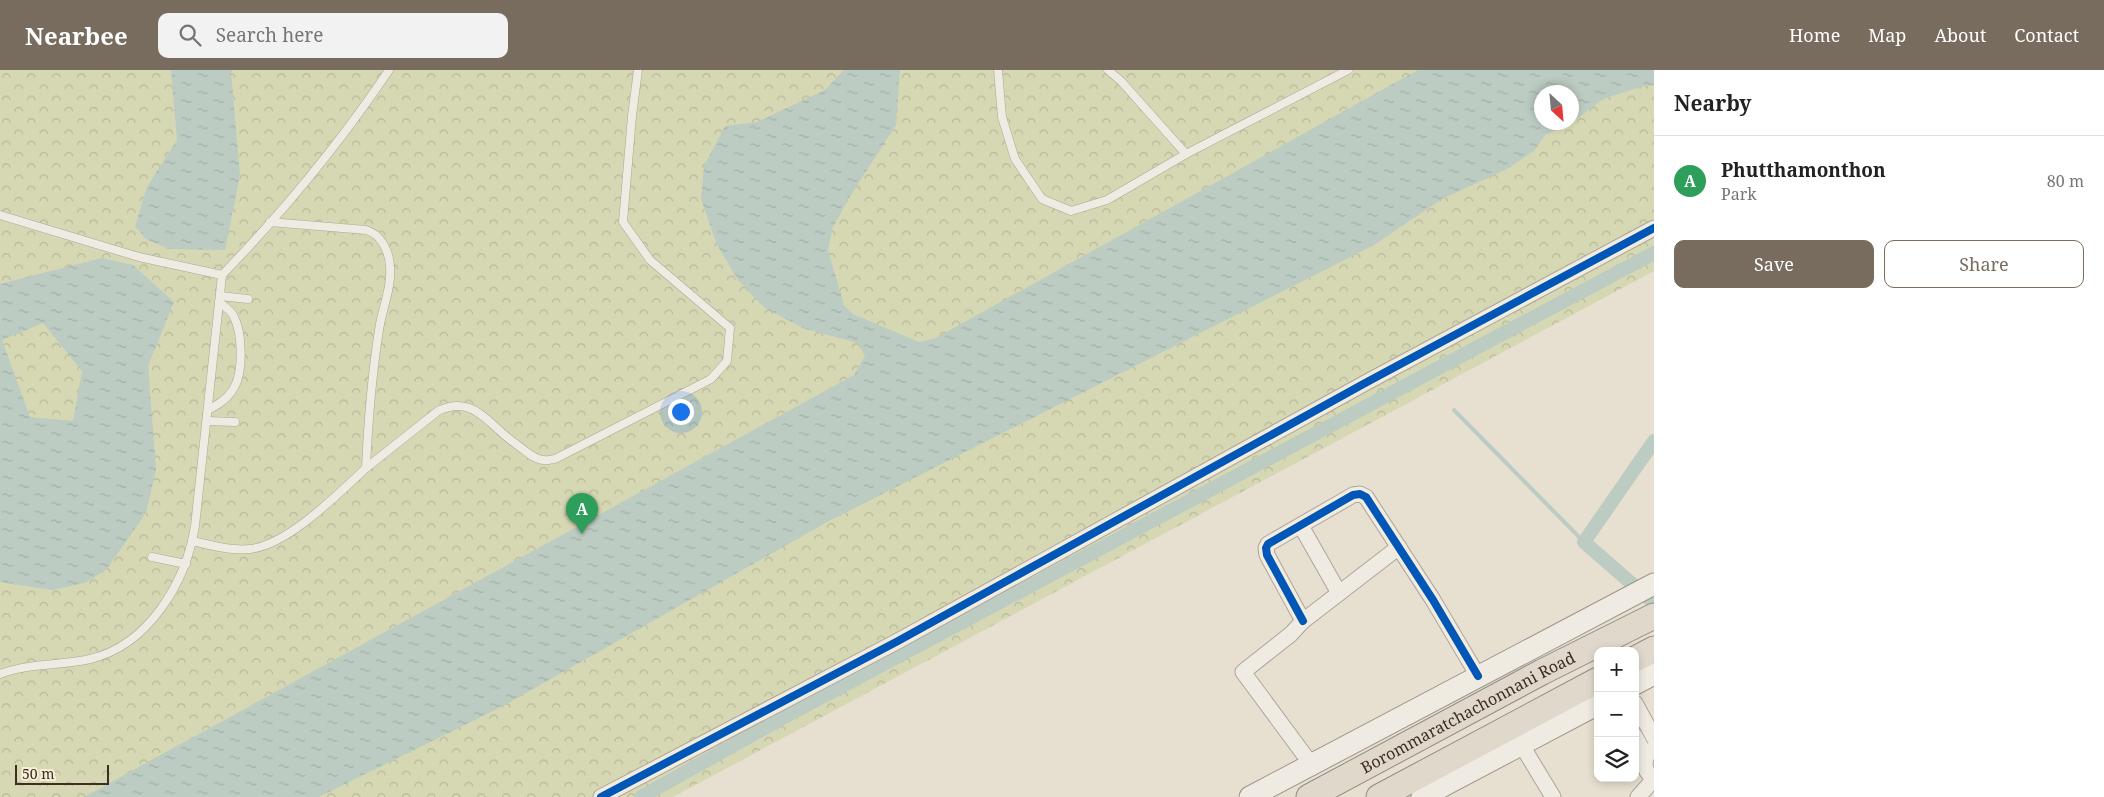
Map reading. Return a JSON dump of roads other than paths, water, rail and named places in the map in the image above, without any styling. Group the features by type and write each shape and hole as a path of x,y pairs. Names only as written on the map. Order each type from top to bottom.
{"highway":[{"name":"Borommaratchachonnani Road","path":"1309,797 1542,672 1653,616"},
{"path":"1639,657 1654,649"},
{"name":"Borommaratchachonnani Road","path":"1379,797 1594,682"}],"main road":[{"path":"1250,797 1654,584"},
{"path":"1639,682 1654,674"},
{"path":"1422,797 1446,788 1521,744 1594,706"}],"street":[{"path":"601,797 898,641 1366,382 1654,228"},
{"path":"1303,621 1267,555 1266,548 1268,544 1353,495 1360,494 1366,498 1399,547 1478,676"},
{"path":"1300,526 1339,593"},
{"path":"1311,764 1243,672 1291,634 1303,621 1399,547"},
{"path":"1639,710 1654,738"},
{"path":"1636,737 1650,752 1645,766 1646,772 1654,779 1638,797"},
{"path":"1521,744 1553,797"}],"lane":[{"path":"0,674 24,668 91,659 114,650 135,636 157,614 173,590 186,564 192,541 222,275 270,222 358,116 389,70"},
{"path":"192,541 234,550 265,546 292,532 366,468 438,411 447,407 460,406 472,408 482,414 500,432 536,458 544,460 555,459 711,379 727,361 730,328 650,260 623,222 638,70"},
{"path":"998,70 1002,117 1015,159 1042,199 1071,210 1108,200 1186,154 1348,70"},
{"path":"1108,70 1121,81 1186,154"},
{"path":"0,215 139,257 222,275"},
{"path":"270,222 366,230 378,236 385,248 390,267 389,284 379,329 366,468"},
{"path":"219,299 248,299"},
{"path":"208,410 224,401 233,391 239,370 240,330 232,314 219,299"},
{"path":"207,421 235,422"},
{"path":"152,557 186,564"}],"water":[{"path":"171,70 232,70 240,175 225,250 168,249 146,239 135,226 147,187 177,140"},
{"path":"844,70 900,70 896,125 849,198 833,227 828,250 844,305 853,314 919,342 934,339 1418,70 1654,70 1654,85 1640,87 1603,99 1579,117 1579,85 1534,85 1534,130 1557,130 1546,134 1534,151 1505,170 1442,199 1374,245 827,522 505,705 319,797 84,797 854,375 865,356 858,343 805,329 765,308 738,280 717,245 701,199 704,166 725,126 757,122 825,90"},
{"path":"102,258 133,265 174,302 148,366 156,469 146,513 106,570 85,583 52,590 0,582 0,284","holes":["43,323 82,371 73,421 30,417 2,340"]}],"waterway":[{"path":"641,797 777,721 1654,253"},
{"path":"1454,410 1584,542"},
{"path":"1654,441 1584,542 1654,603"}],"place":[{"name":"Phutthamonthon","path":"582,534"}]}
